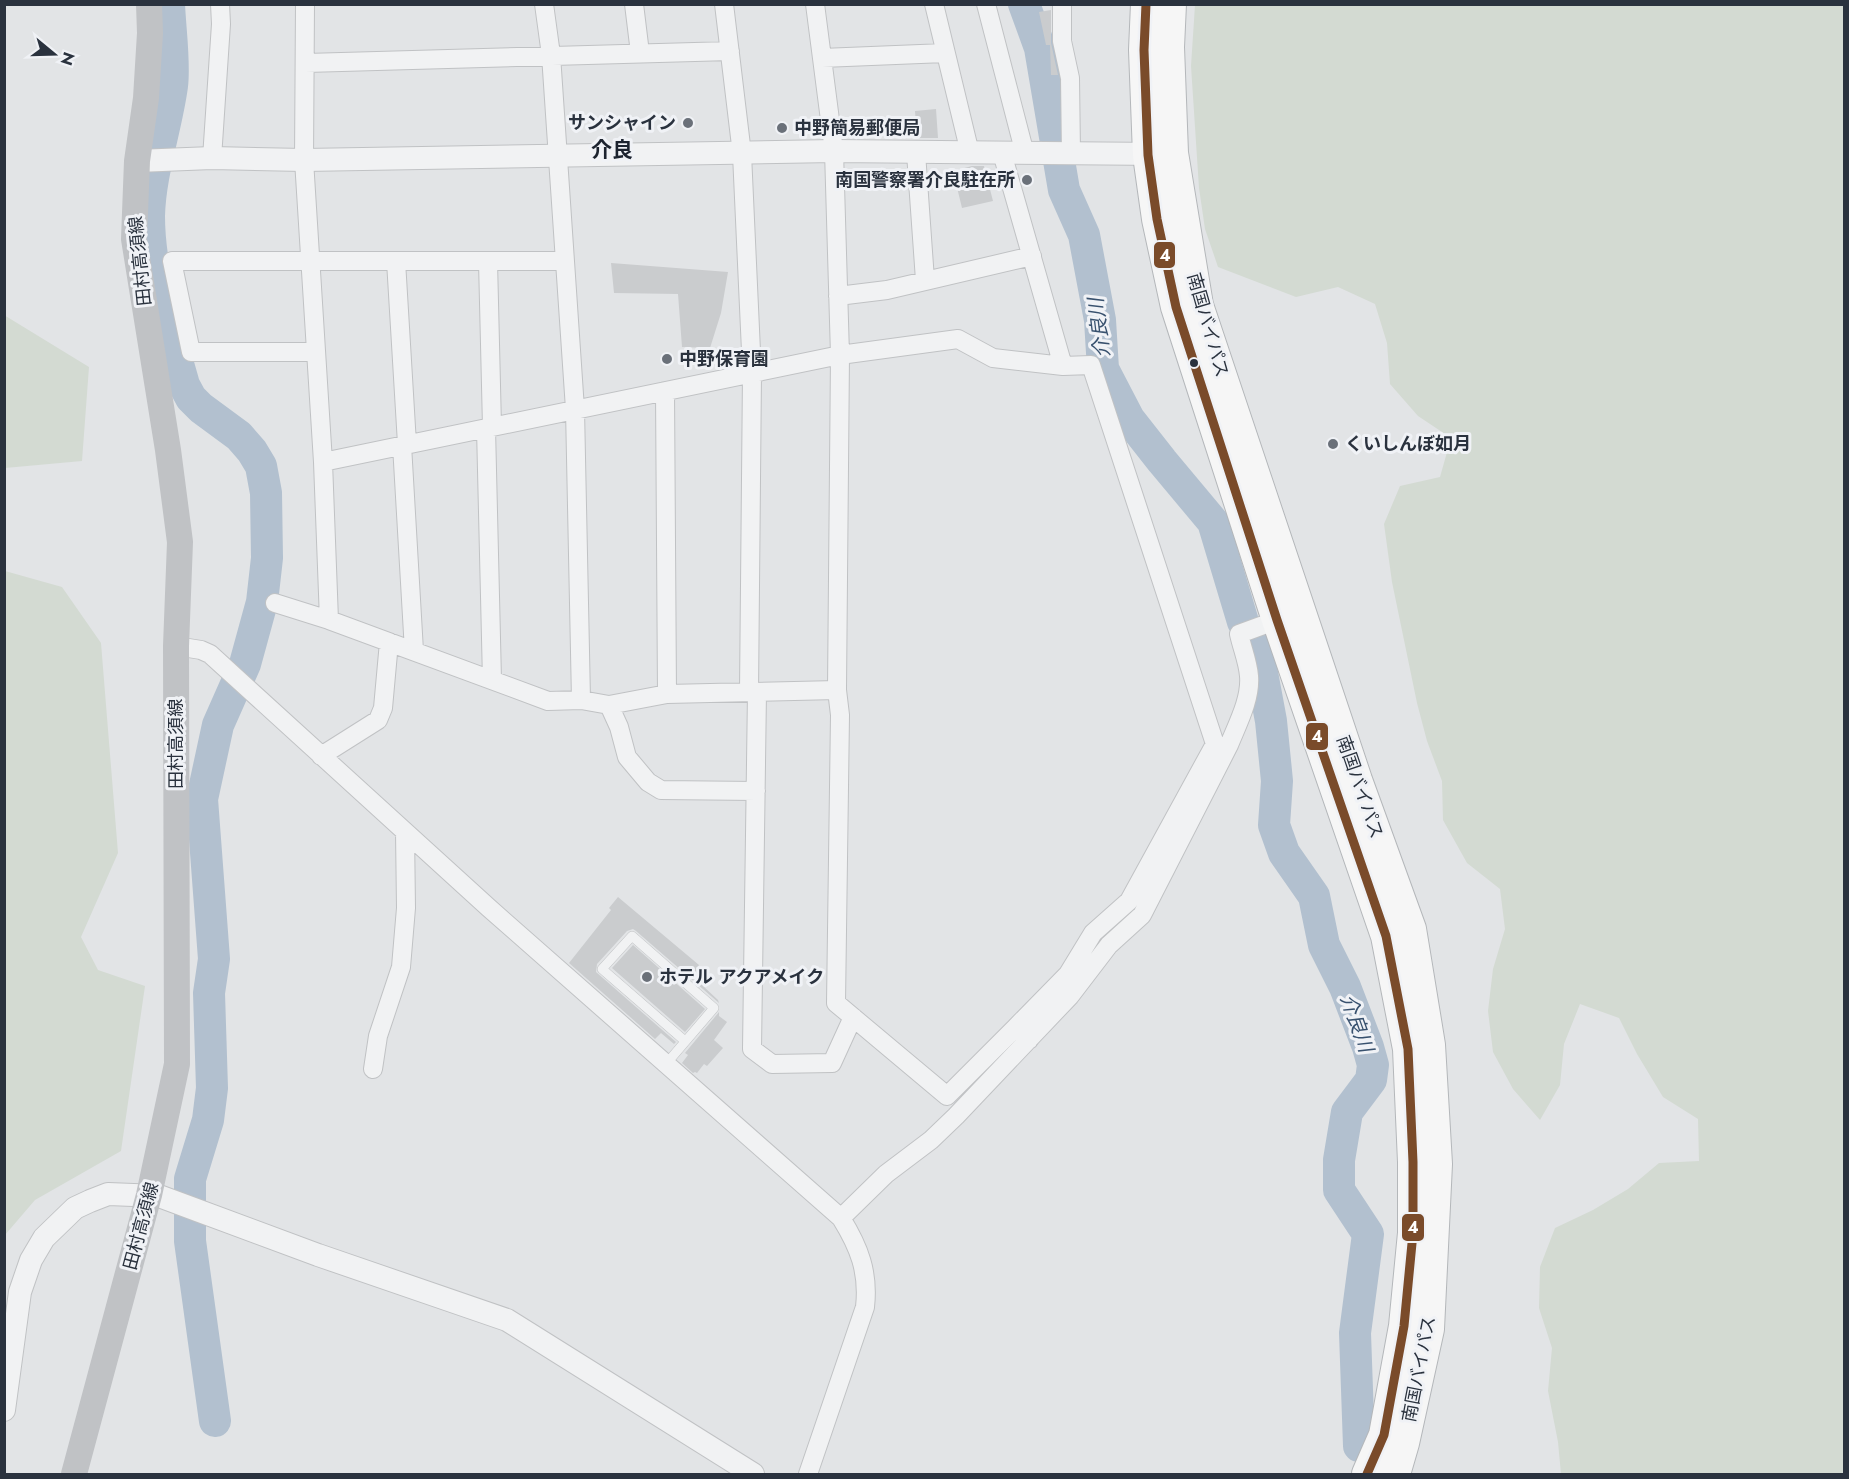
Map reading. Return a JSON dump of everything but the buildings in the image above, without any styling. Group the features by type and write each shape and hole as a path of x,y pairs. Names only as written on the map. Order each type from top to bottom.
{"highway":[{"name":"南国バイパス","path":"1146,4 1144,50 1160,154 1198,305 1357,780 1411,929 1431,1045 1437,1164 1430,1329 1395,1474"},
{"name":"南国バイパス","path":"1171,4 1157,219 1176,307 1277,620 1386,936 1408,1049 1413,1162 1413,1233 1404,1326 1384,1435 1367,1474"}],"main road":[{"name":"田村高須線","path":"74,1474 150,1195 177,1065 176,646 180,542 168,450 134,239 149,160 146,98 150,4"}],"street":[{"path":"212,158 221,24 220,4"},
{"path":"305,4 304,160 323,462 329,620"},
{"path":"544,4 551,55 575,409 581,700"},
{"path":"634,4 640,53"},
{"path":"724,4 742,154 752,373 753,692 756,791 752,1049 772,1064 832,1063 853,1017"},
{"path":"323,462 840,355 958,339 993,358 1063,366 1091,365 1215,744 1129,901 1093,933 1068,974 947,1096 836,1003 840,715 837,690 840,355 834,152 815,4"},
{"path":"934,4 970,153"},
{"path":"986,4 1051,153"},
{"path":"1051,153 1070,78 1062,41 1062,4"},
{"path":"306,63 730,51"},
{"path":"822,58 945,53"},
{"path":"149,160 212,158 304,160 834,152 1160,154"},
{"path":"916,153 926,280"},
{"path":"1002,153 1063,366"},
{"path":"838,296 887,290 1032,256"},
{"path":"316,352 191,352 172,261 565,261"},
{"path":"396,261 414,651"},
{"path":"488,261 492,680"},
{"path":"665,391 668,694"},
{"path":"274,603 329,620 548,701 581,700 609,705 668,694 837,690"},
{"path":"841,1218 886,1174 931,1140 1070,996 1108,945 1142,915 1229,746 1240,716 1248,690 1249,675 1239,634 1277,620"},
{"path":"321,756 378,720 383,708 388,642"},
{"path":"176,646 205,651 405,832 841,1218 856,1246 864,1268 867,1287 865,1306 808,1474"},
{"path":"609,705 619,727 627,757 648,782 661,790 756,791"},
{"path":"373,1069 378,1036 401,967 406,908 405,832"},
{"path":"1016,1026 1029,1040"},
{"path":"4,1410 20,1292 31,1260 44,1238 75,1208 90,1201 108,1194 150,1195 176,1201 318,1255 507,1320 753,1474"}],"lane":[{"path":"666,1064 714,1008 632,936 602,969 685,1041"}],"shaded area":[{"path":"1195,5 1844,5 1844,1474 1561,1474 1558,1442 1548,1391 1552,1348 1539,1308 1540,1267 1555,1228 1593,1210 1628,1189 1659,1163 1699,1161 1698,1119 1663,1097 1619,1018 1580,1004 1564,1044 1560,1085 1540,1120 1513,1089 1493,1052 1488,1011 1493,969 1505,929 1500,889 1467,863 1443,820 1442,781 1427,741 1417,703 1392,582 1384,524 1400,486 1440,477 1451,438 1418,416 1390,384 1387,343 1375,304 1338,287 1296,297 1218,267 1205,229 1199,188 1191,66"},
{"path":"4,315 89,367 82,461 5,468"},
{"path":"5,571 62,587 101,643 118,853 81,937 98,970 145,986 121,1151 35,1200 5,1235"}],"waterway":[{"path":"169,4 173,77 152,183 149,216 156,280 184,385 191,398 201,408 239,436 252,451 261,466 266,493 267,558 262,602 245,664 218,725 202,799 214,959 209,993 212,1088 208,1120 190,1179 190,1241 215,1421"},
{"name":"介良川","path":"1024,4 1040,48 1064,190 1084,235 1100,320 1103,369 1129,419 1213,522 1243,622"},
{"name":"介良川","path":"1250,637 1260,662 1271,721 1277,781 1274,825 1284,853 1314,896 1324,945 1345,987 1373,1065 1371,1080 1347,1112 1339,1160 1339,1190 1368,1234 1355,1333 1359,1446"}],"transit line":[{"name":"4","path":"1146,4 1144,50 1148,155 1157,219 1176,307 1277,620 1386,936 1408,1049 1413,1162 1413,1233 1404,1326 1384,1435 1367,1474"}],"place":[{"name":"サンシャイン","path":"688,123"},
{"name":"中野簡易郵便局","path":"782,128"},
{"name":"南国警察署介良駐在所","path":"1027,180"},
{"name":"中野保育園","path":"667,359"},
{"name":"くいしんぼ如月","path":"1333,444"},
{"name":"ホテル アクアメイク","path":"647,977"}],"district":[{"name":"介良","path":"612,150"}]}
